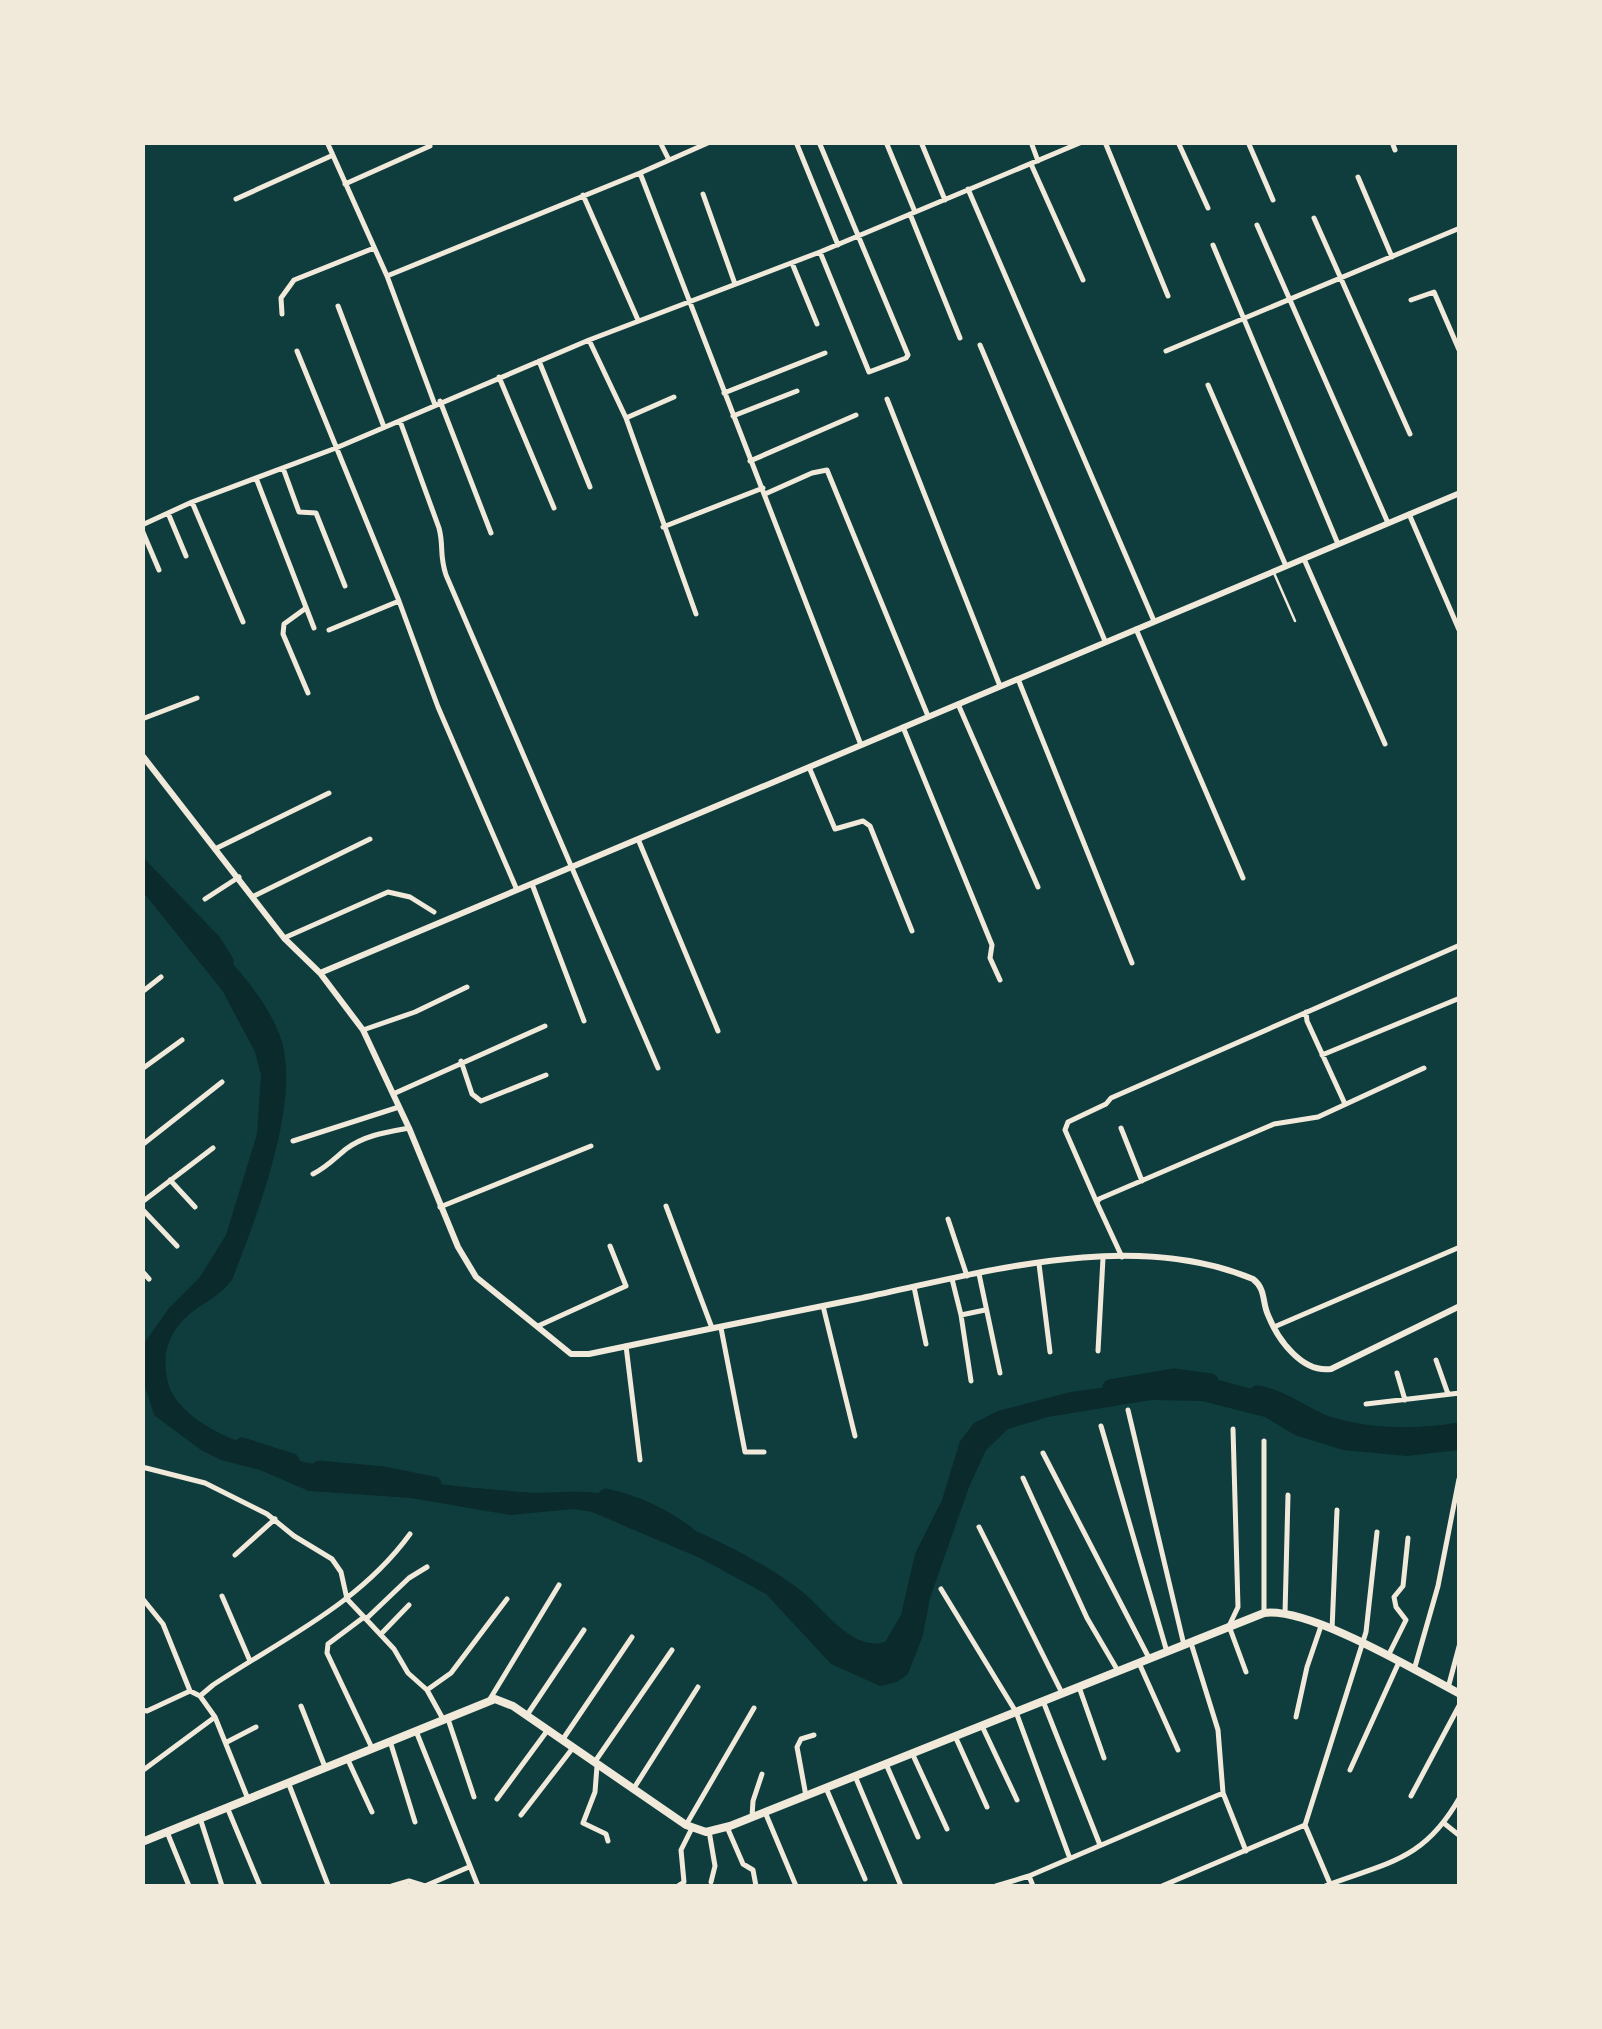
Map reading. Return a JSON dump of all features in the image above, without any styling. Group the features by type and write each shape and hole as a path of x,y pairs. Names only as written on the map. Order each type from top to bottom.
{"main road":[{"path":"142,1842 490,1700 514,1706 632,1790 689,1826 710,1831 1264,1613 1284,1614 1332,1630 1460,1694"}],"street":[{"path":"326,142 386,276 491,533"},
{"path":"660,142 669,160"},
{"path":"386,276 710,142"},
{"path":"796,142 838,245"},
{"path":"819,142 908,355 873,373 867,368 820,252"},
{"path":"886,142 960,338"},
{"path":"921,142 945,200"},
{"path":"1031,142 1035,162 1083,280"},
{"path":"159,570 142,528 168,513 336,448 638,320 838,245 1082,142"},
{"path":"1105,142 1168,296"},
{"path":"1178,142 1208,208"},
{"path":"1248,142 1273,200"},
{"path":"344,184 430,146"},
{"path":"236,199 330,156"},
{"path":"640,174 861,745"},
{"path":"1358,177 1392,257"},
{"path":"968,189 1154,622"},
{"path":"703,194 735,284"},
{"path":"583,195 638,320"},
{"path":"1314,218 1410,434"},
{"path":"1257,225 1388,523"},
{"path":"1166,351 1460,228"},
{"path":"1213,244 1338,544"},
{"path":"282,314 281,298 294,280 374,248"},
{"path":"792,263 817,324"},
{"path":"1411,300 1434,292 1460,352"},
{"path":"338,306 384,427"},
{"path":"589,340 626,418 696,614"},
{"path":"980,345 1106,642"},
{"path":"297,352 399,601 438,708 517,890"},
{"path":"724,393 825,353"},
{"path":"539,362 590,486"},
{"path":"499,378 554,508"},
{"path":"1208,385 1286,566"},
{"path":"733,416 797,391"},
{"path":"626,418 674,398"},
{"path":"886,399 1000,686"},
{"path":"750,460 856,415"},
{"path":"400,421 440,528 439,553 658,1068"},
{"path":"282,468 300,512 316,513 345,586"},
{"path":"664,527 827,470 928,716"},
{"path":"256,478 314,628"},
{"path":"320,973 1460,493"},
{"path":"192,502 243,622"},
{"path":"168,513 186,556"},
{"path":"1410,514 1460,632"},
{"path":"1303,558 1385,744"},
{"path":"329,630 399,601"},
{"path":"306,608 284,624 283,634 308,693"},
{"path":"1136,629 1243,878"},
{"path":"1018,679 1132,963"},
{"path":"142,719 197,698"},
{"path":"958,704 1038,887"},
{"path":"903,727 992,945 990,958 1000,980"},
{"path":"142,754 284,938 320,973 364,1030 410,1128 440,1208 476,1277 571,1354 978,1274 1103,1258 1170,1258 1253,1279 1264,1296 1274,1327 1299,1360 1319,1371 1331,1369 1460,1306"},
{"path":"809,767 835,829 863,821 870,826 912,932"},
{"path":"217,848 329,793"},
{"path":"638,839 718,1031"},
{"path":"254,896 370,840"},
{"path":"205,899 238,877"},
{"path":"532,884 584,1021"},
{"path":"284,938 388,892 410,897 434,912"},
{"path":"1122,1257 1066,1130 1068,1122 1111,1098 1460,944"},
{"path":"142,992 160,977"},
{"path":"364,1030 468,987"},
{"path":"1322,1056 1460,998"},
{"path":"1306,1012 1345,1104"},
{"path":"393,1094 545,1026"},
{"path":"142,1069 182,1040"},
{"path":"461,1061 472,1094 481,1101 546,1075"},
{"path":"1097,1203 1274,1124 1307,1121 1424,1068"},
{"path":"142,1145 222,1082"},
{"path":"293,1141 399,1106"},
{"path":"313,1174 362,1140 410,1128"},
{"path":"1120,1128 1142,1181"},
{"path":"440,1208 590,1146"},
{"path":"176,1246 142,1206 214,1148"},
{"path":"170,1180 195,1207"},
{"path":"666,1206 716,1328 745,1452 764,1452"},
{"path":"948,1220 967,1276"},
{"path":"538,1326 626,1286 610,1246"},
{"path":"1274,1327 1460,1246"},
{"path":"1098,1351 1103,1258"},
{"path":"1038,1264 1050,1352"},
{"path":"142,1271 149,1279"},
{"path":"978,1274 1000,1374"},
{"path":"952,1279 962,1315 970,1381"},
{"path":"914,1287 926,1344"},
{"path":"823,1306 855,1436"},
{"path":"962,1315 985,1310"},
{"path":"626,1346 640,1460"},
{"path":"1436,1360 1448,1394"},
{"path":"1397,1372 1405,1400"},
{"path":"1366,1404 1460,1393"},
{"path":"1128,1410 1187,1643 1218,1730 1223,1794 1246,1851"},
{"path":"1101,1426 1166,1652"},
{"path":"1232,1429 1238,1606 1230,1626 1246,1672"},
{"path":"1264,1440 1264,1613"},
{"path":"1044,1454 1150,1658"},
{"path":"142,1467 206,1483 276,1519 294,1536 332,1559 341,1572 347,1599 398,1654 408,1673 428,1690 445,1718 474,1797"},
{"path":"1023,1478 1088,1618 1118,1671"},
{"path":"1414,1670 1438,1586 1459,1479"},
{"path":"1284,1614 1288,1495"},
{"path":"1332,1630 1337,1510"},
{"path":"235,1554 276,1519"},
{"path":"979,1527 1062,1694"},
{"path":"1377,1532 1366,1632 1305,1824 1329,1886 1424,1845 1445,1824 1460,1798"},
{"path":"200,1696 347,1599 382,1570 410,1534"},
{"path":"1388,1657 1406,1620 1394,1597 1403,1586 1408,1538"},
{"path":"372,1748 327,1654 328,1644 365,1618 409,1578 428,1568"},
{"path":"490,1700 558,1585"},
{"path":"941,1588 1016,1712 1069,1856"},
{"path":"222,1596 250,1661"},
{"path":"142,1598 163,1624 190,1691 200,1696 214,1717 248,1798"},
{"path":"428,1690 451,1674 507,1599"},
{"path":"380,1634 409,1604"},
{"path":"1296,1717 1321,1626"},
{"path":"526,1716 584,1630"},
{"path":"562,1741 632,1637"},
{"path":"1448,1688 1460,1643"},
{"path":"608,1840 606,1834 584,1823 594,1794 595,1764 672,1650"},
{"path":"1139,1662 1178,1750"},
{"path":"1350,1770 1399,1662"},
{"path":"632,1790 698,1687"},
{"path":"1079,1687 1104,1758"},
{"path":"142,1710 190,1691"},
{"path":"1043,1701 1100,1844"},
{"path":"1411,1796 1460,1704"},
{"path":"301,1706 325,1767"},
{"path":"678,1886 684,1880 681,1850 689,1826 754,1708"},
{"path":"142,1770 214,1717"},
{"path":"982,1726 1016,1800"},
{"path":"227,1742 256,1727"},
{"path":"416,1730 478,1886"},
{"path":"498,1799 547,1731"},
{"path":"806,1796 796,1747 801,1739 814,1735"},
{"path":"954,1736 987,1807"},
{"path":"390,1741 415,1822"},
{"path":"521,1816 572,1749"},
{"path":"912,1754 947,1829"},
{"path":"347,1758 372,1812"},
{"path":"886,1764 918,1837"},
{"path":"752,1817 752,1801 762,1774"},
{"path":"855,1776 900,1886"},
{"path":"288,1782 328,1885"},
{"path":"826,1788 864,1879"},
{"path":"996,1886 1029,1876 1223,1794"},
{"path":"227,1807 260,1886"},
{"path":"765,1812 796,1886"},
{"path":"200,1818 222,1886"},
{"path":"1162,1886 1305,1824"},
{"path":"1445,1824 1460,1836"},
{"path":"727,1827 743,1864 754,1870 756,1886"},
{"path":"710,1831 715,1866 712,1882"},
{"path":"167,1832 189,1886"},
{"path":"392,1886 409,1881 425,1886 469,1867"},
{"path":"1029,1876 1033,1886"}],"lane":[{"path":"1273,571 1295,621"}],"water":[{"path":"143,862 264,1004 280,1036 286,1062 286,1092 274,1159 232,1280 183,1320 167,1349 166,1372 180,1404 214,1430 261,1450 377,1476 520,1492 586,1492 624,1500 758,1562 799,1589 849,1634 873,1643 885,1642 901,1615 915,1554 942,1500 960,1441 974,1423 998,1411 1070,1392 1187,1377 1211,1378 1264,1392 1310,1417 1376,1437 1459,1428 1459,1450 1407,1456 1343,1450 1295,1435 1265,1417 1202,1401 1151,1400 1048,1417 1008,1429 986,1450 969,1487 908,1674 897,1682 880,1686 831,1664 766,1594 700,1558 592,1512 574,1509 510,1515 411,1498 309,1491 260,1470 221,1460 154,1415 143,1380 145,1342 169,1308 200,1277 226,1235 257,1134 261,1075 255,1052 222,990 143,892"}],"waterway":[{"path":"142,867 214,942 226,961"},
{"path":"1110,1387 1174,1376 1211,1381"},
{"path":"1257,1393 1276,1398 1328,1424 1360,1431 1410,1435 1460,1430"},
{"path":"242,1445 292,1461"},
{"path":"319,1468 384,1474 434,1484"},
{"path":"606,1496 649,1510 688,1534"}]}
